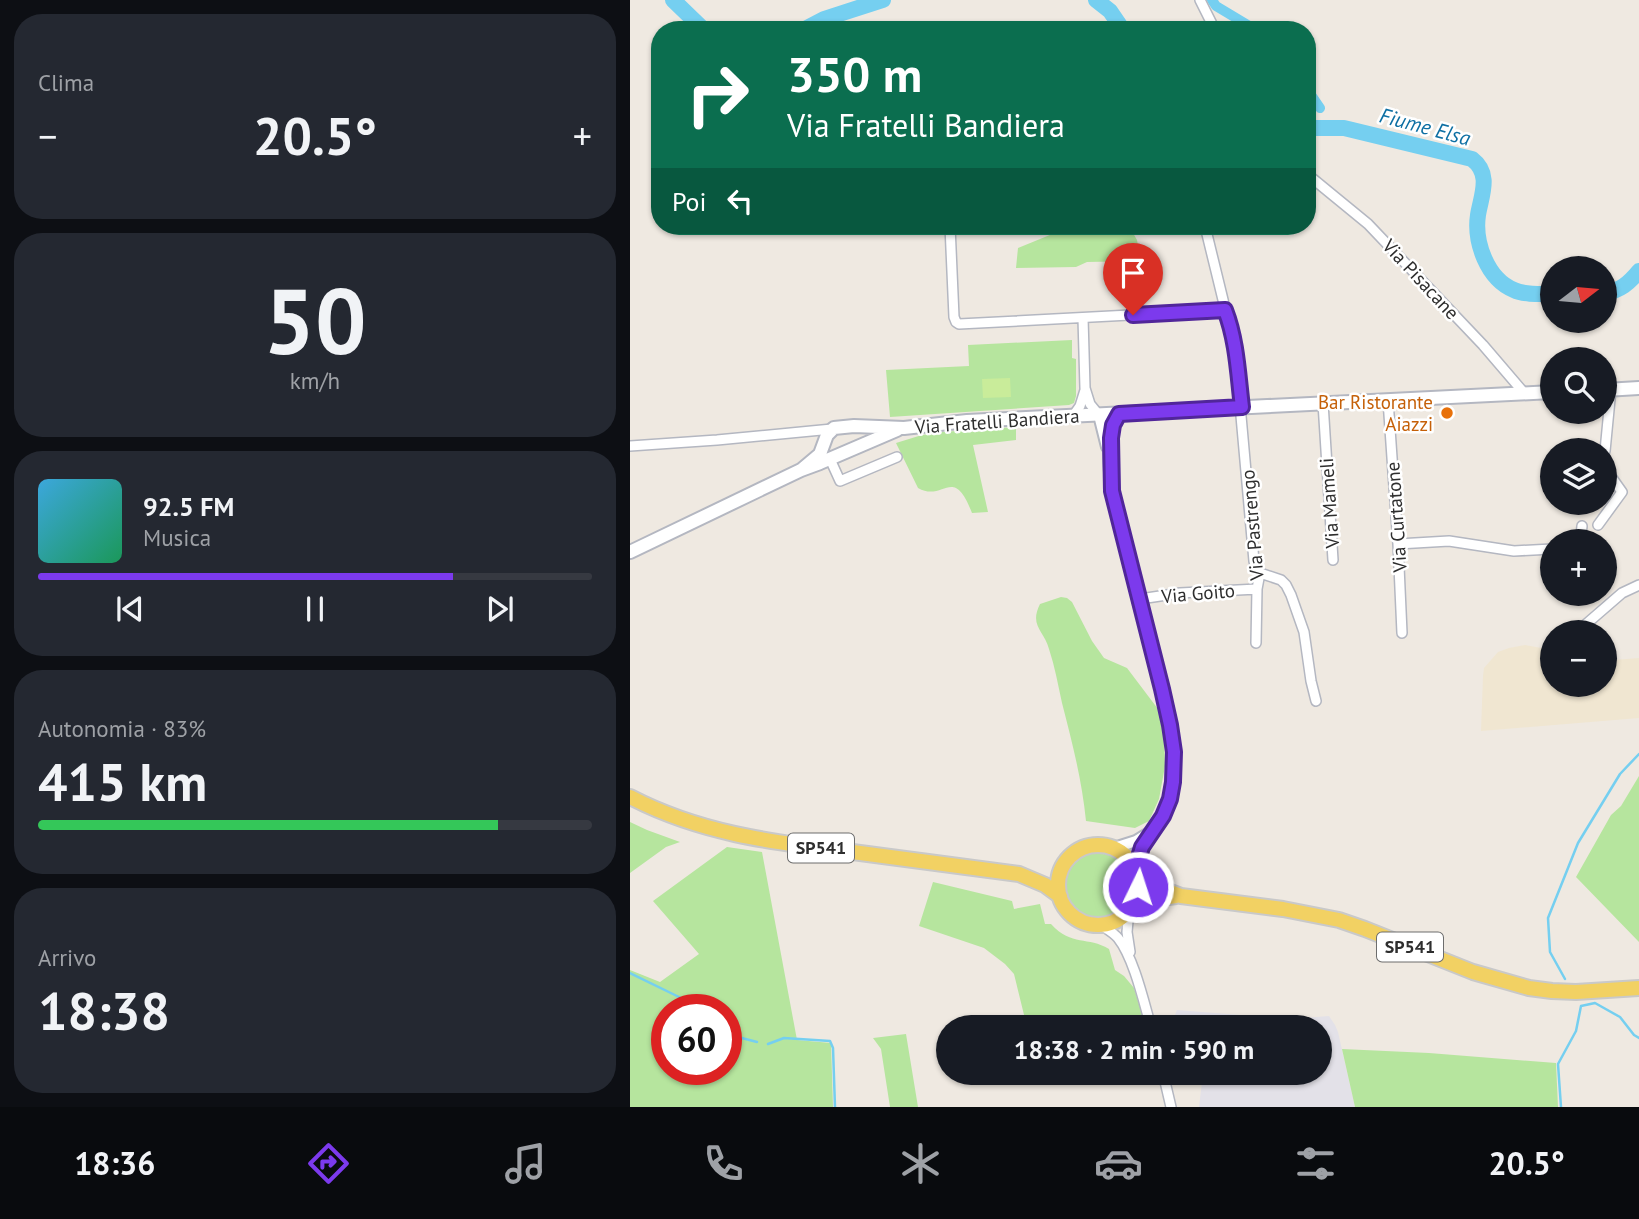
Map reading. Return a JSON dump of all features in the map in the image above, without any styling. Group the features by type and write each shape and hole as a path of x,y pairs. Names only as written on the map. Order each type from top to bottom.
{"main road":[{"path":"1617,389 1639,388"},
{"name":"Via Fratelli Bandiera","path":"801,470 820,454 829,435 857,426 904,428 956,422 1540,393"},
{"path":"857,426 863,437 862,444"},
{"name":"Via Fratelli Bandiera","path":"630,552 801,470 904,428"},
{"path":"829,435 830,451 834,457"},
{"name":"SP541","path":"630,797 678,819 730,834 784,844 1019,874 1047,871 1064,864 1071,855 1081,849 1103,845 1114,848 1130,860 1136,873 1157,887 1181,896"},
{"path":"1060,896 1058,885 1064,864"},
{"path":"1130,908 1136,897 1136,873"},
{"name":"SP541","path":"1019,874 1045,885 1060,896 1075,918 1088,923 1101,925 1119,919 1130,908 1160,898 1181,896 1283,909 1329,918 1365,929 1473,972 1529,988 1585,992 1639,988"}],"street":[{"path":"1200,0 1211,21"},
{"name":"Via Pisacane","path":"1316,181 1368,223 1483,345 1525,394"},
{"path":"950,235 954,317 957,323 1225,310"},
{"name":"Via Pastrengo","path":"1207,235 1234,342 1242,407 1254,561 1260,573 1256,643"},
{"path":"1083,318 1085,388 1090,404 1099,415"},
{"path":"1073,416 1080,406 1085,388"},
{"name":"Via Curtatone","path":"1388,400 1402,633"},
{"name":"Via Mameli","path":"1323,403 1333,560"},
{"name":"Via Goito","path":"1119,414 1112,428 1110,456 1113,494 1168,714 1174,752 1170,799 1163,816 1142,847 1136,873"},
{"name":"Via Goito","path":"1099,415 1110,456"},
{"path":"630,446 829,435"},
{"path":"834,457 840,481 897,457"},
{"path":"1598,525 1605,515"},
{"path":"1398,544 1449,541 1514,551 1540,550"},
{"path":"1260,573 1281,580 1291,594 1304,632 1316,701"},
{"path":"1591,620 1622,593 1639,585"},
{"name":"Via Goito","path":"1140,599 1180,593 1257,589"},
{"path":"1114,848 1136,841 1152,831"},
{"path":"1130,908 1127,938 1131,964"},
{"path":"1101,925 1121,942 1147,1015"},
{"path":"1166,1085 1171,1107"}],"shaded area":[{"path":"1525,645 1540,648 1540,697 1617,697 1617,660 1639,658 1639,718 1481,731 1484,668 1498,652"},
{"path":"1177,1010 1240,1015 1175,1015"},
{"path":"1332,1020 1335,1025 1355,1107 1199,1107 1202,1085 1332,1085"}],"green space":[{"path":"1050,235 1134,235 1141,261 1087,262 1076,267 1016,268 1018,248"},
{"path":"1072,340 1072,358 1076,359 1074,403 890,417 886,370 969,366 968,345"},
{"path":"1010,378 1011,397 983,398 982,379"},
{"path":"1016,427 1016,440 973,445 988,512 972,513 965,498 953,487 935,491 918,488 896,443 941,432"},
{"path":"1061,597 1072,602 1104,658 1127,668 1161,713 1165,766 1159,799 1149,821 1135,828 1086,821 1079,776 1055,669 1036,618 1040,604"},
{"path":"1639,776 1639,942 1576,877 1611,815 1621,806"},
{"path":"630,822 680,842 666,847 630,873"},
{"path":"727,847 762,852 797,1040 831,1043 833,1107 630,1107 630,970 660,982 699,954 653,901"},
{"path":"1092,853 1104,853 1116,858 1126,868 1131,886 1129,899 1116,914 1104,919 1092,919 1080,914 1070,904 1065,892 1065,880 1070,868 1080,858"},
{"path":"933,882 1012,901 1014,909 1040,904 1045,924 1051,924 1073,939 1109,949 1115,970 1134,988 1142,1015 1024,1015 1014,974 1005,964 984,948 919,926"},
{"path":"906,1034 918,1107 890,1107 881,1049 873,1038"},
{"path":"1342,1049 1556,1063 1558,1107 1355,1107"}],"waterway":[{"name":"Fiume Elsa","path":"673,0 695,21"},
{"name":"Fiume Elsa","path":"820,21 883,0"},
{"name":"Fiume Elsa","path":"1096,0 1110,11 1117,21"},
{"path":"1212,0 1216,6 1241,21"},
{"path":"1316,102 1320,108"},
{"name":"Fiume Elsa","path":"1316,128 1344,128 1472,159 1482,171 1484,186 1477,226 1484,258 1496,277 1505,285 1518,292 1540,294"},
{"name":"Fiume Elsa","path":"1617,289 1639,271"},
{"path":"1565,979 1550,952 1548,918 1578,843 1620,774 1639,754"},
{"path":"630,973 673,994"},
{"path":"1561,1107 1558,1064 1576,1031 1581,1006 1595,1003 1620,1017 1639,1038"},
{"path":"742,1038 757,1042"},
{"path":"768,1044 784,1038 830,1041 833,1048 835,1107"}],"place":[{"name":"Bar Ristorante Aiazzi","path":"1447,413"}],"route":[{"path":"1133,315 1225,310 1234,342 1242,407 1119,414 1112,428 1110,456 1113,494 1162,689 1174,752 1170,799 1163,816 1142,847 1135,870 1138,887"}]}
